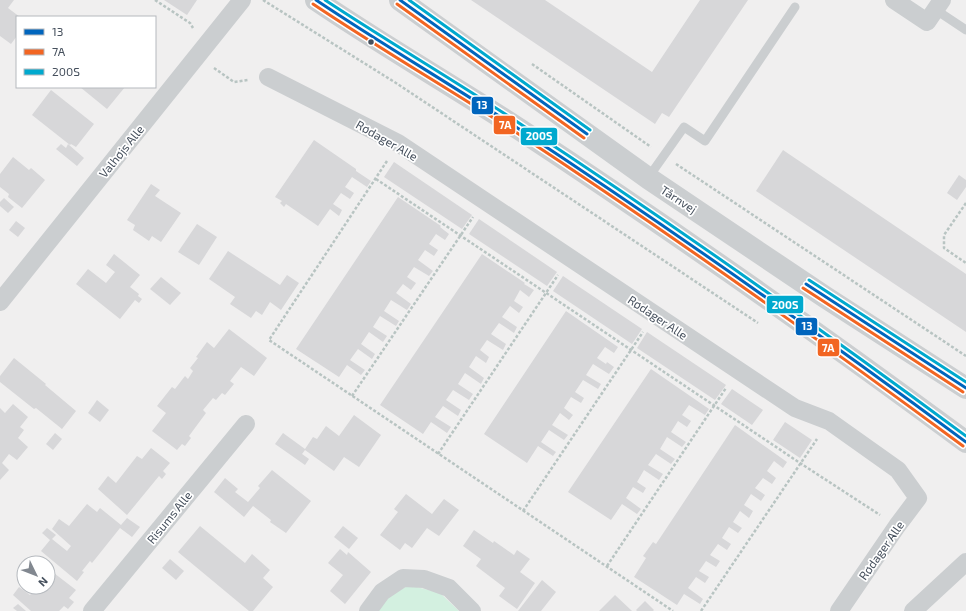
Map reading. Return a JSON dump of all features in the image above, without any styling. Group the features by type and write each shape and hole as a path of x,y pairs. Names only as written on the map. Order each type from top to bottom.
{"street":[{"name":"Valhøjs Alle","path":"0,302 242,0"},
{"path":"316,0 519,129 627,202 799,320 966,442"},
{"name":"Tårnvej","path":"400,0 648,178 825,297 966,388"},
{"path":"894,0 927,22 939,5"},
{"name":"Rødager Alle","path":"268,77 398,143 484,202 795,408 829,421 898,470 918,498 838,611"},
{"name":"Risums Alle","path":"92,611 246,424"},
{"path":"913,611 966,562"},
{"path":"368,611 382,592 403,578 424,579 449,588 472,611"}],"lane":[{"path":"939,5 966,30"},
{"path":"648,178 684,127 705,141 795,7"}],"path":[{"path":"155,0 190,23 201,51 234,82 268,77"},
{"path":"263,0 396,83 764,326"},
{"path":"528,61 664,156 965,356 966,352"},
{"path":"398,143 376,179 269,340 673,611"},
{"path":"376,179 800,463 897,526"},
{"path":"352,396 484,202"},
{"path":"966,202 944,235 944,248 966,263"},
{"path":"438,454 570,258"},
{"path":"523,511 654,315"},
{"path":"606,567 737,370"},
{"path":"701,611 829,421"}],"green space":[{"path":"409,585 440,593 459,611 375,611 390,596"}],"building":[{"path":"0,0 14,0 8,8 19,16 16,16 16,37 11,44 0,36"},
{"path":"164,0 197,0 187,15"},
{"path":"471,0 545,0 652,72 700,0 748,0 669,117 662,113 655,124"},
{"path":"81,88 124,88 107,109"},
{"path":"51,90 94,124 76,147 71,144 70,145 32,115"},
{"path":"314,140 371,181 367,187 352,177 345,187 354,193 350,199 341,193 333,204 342,210 339,216 330,209 318,226 286,204 284,207 280,203 282,201 275,197"},
{"path":"61,144 66,148 68,144 84,158 77,166 56,149"},
{"path":"783,150 966,274 966,332 756,191"},
{"path":"13,157 29,170 31,168 45,180 22,208 8,197 9,194 0,187 0,174"},
{"path":"394,162 472,215 462,229 384,177"},
{"path":"959,175 966,180 966,187 957,200 947,193"},
{"path":"151,184 160,190 155,196 181,213 161,242 152,236 149,241 133,230 135,225 127,220"},
{"path":"398,197 441,226 440,227 449,234 445,240 436,234 429,244 438,250 434,256 425,250 418,260 433,271 429,276 414,267 407,277 416,283 411,290 403,284 396,293 411,304 407,310 391,300 384,311 399,321 396,326 380,316 373,327 387,336 383,342 369,332 361,344 375,354 372,359 358,349 350,360 365,370 361,375 347,365 339,377 296,349"},
{"path":"4,198 14,207 8,213 0,206 0,202"},
{"path":"479,219 557,272 547,286 469,234"},
{"path":"16,221 25,228 18,237 9,230"},
{"path":"197,224 217,237 199,265 178,252"},
{"path":"228,251 280,285 287,275 299,283 281,310 270,302 262,315 256,311 251,318 230,304 235,297 209,279"},
{"path":"114,254 140,275 130,287 139,294 138,296 142,299 139,303 135,300 120,319 76,284 88,269 106,283 115,272 106,265"},
{"path":"482,254 534,290 529,297 520,290 514,301 523,307 519,313 510,306 502,317 517,327 514,333 499,323 491,334 506,344 503,350 487,340 480,350 489,357 486,363 476,356 469,367 484,378 481,384 465,373 458,384 473,394 469,400 453,390 446,400 461,410 458,416 443,406 435,417 451,427 447,433 431,422 423,434 380,405"},
{"path":"563,276 642,329 632,344 553,291"},
{"path":"161,277 181,293 170,305 150,289"},
{"path":"566,311 618,347 614,353 605,347 597,358 614,367 609,374 593,364 586,375 601,384 598,389 583,380 575,392 584,398 581,403 571,397 564,408 573,415 569,420 560,413 552,425 568,435 564,440 549,430 541,442 556,452 553,456 538,446 527,463 484,434"},
{"path":"229,329 267,358 254,376 241,367 230,381 234,384 225,395 222,393 216,400 213,398 203,410 206,413 189,436 191,438 185,446 182,444 177,450 152,431 166,413 157,406 172,387 175,389 185,376 188,379 193,371 190,368 198,358 196,357 207,342 214,348"},
{"path":"647,332 726,385 715,400 637,348"},
{"path":"14,358 76,411 62,429 0,382 0,376"},
{"path":"651,369 709,409 705,415 689,405 682,415 691,421 687,427 678,421 671,432 686,442 682,447 667,437 660,449 675,459 671,464 656,454 648,465 663,474 659,480 644,470 637,482 646,488 643,493 633,487 626,498 641,509 637,514 622,504 611,520 568,492"},
{"path":"732,389 763,410 752,425 721,404"},
{"path":"97,400 109,410 100,422 88,413"},
{"path":"13,404 28,417 20,427 24,430 18,438 28,447 17,460 9,454 2,463 9,470 0,480 0,408 5,413"},
{"path":"354,415 381,435 359,467 344,457 334,471 305,450 302,454 309,459 305,465 275,444 283,433 305,449 313,437 317,439 326,426 339,436"},
{"path":"785,422 812,440 800,458 773,440"},
{"path":"735,425 787,462 783,468 774,461 767,471 776,478 772,484 763,478 755,488 765,495 761,501 751,494 744,505 753,511 749,518 740,511 733,522 742,528 738,533 729,527 722,538 731,544 727,550 718,544 710,555 720,561 716,567 706,561 699,571 709,577 705,583 696,577 688,588 703,599 700,604 684,594 677,605 634,577 646,558 643,556 653,542 656,544"},
{"path":"55,433 62,439 53,450 46,444"},
{"path":"151,448 170,463 163,471 166,474 162,479 159,476 127,515 98,489 108,476 116,483 137,456 142,459"},
{"path":"272,470 311,501 286,533 270,522 271,520 253,506 244,517 214,492 225,478 238,489 235,492 248,502 260,488 258,486"},
{"path":"406,494 432,514 444,499 459,510 439,536 427,528 412,548 405,543 400,550 380,535 398,512 394,509"},
{"path":"87,504 97,512 100,508 121,525 127,518 140,527 132,537 120,528 92,563 90,561 82,571 84,572 77,581 56,564 56,555 46,555 41,551 50,540 42,533 47,528 56,535 52,539 67,551 71,546 52,529 59,519 69,526"},
{"path":"200,526 245,563 252,554 270,570 263,578 273,587 253,611 249,611 178,552"},
{"path":"343,526 358,538 349,549 334,537"},
{"path":"474,530 493,543 494,541 514,555 517,550 530,559 520,572 535,583 517,609 499,596 505,588 476,566 481,559 463,546"},
{"path":"340,549 347,555 348,552 371,572 345,604 330,591 343,575 328,563"},
{"path":"170,559 184,571 176,580 162,568"},
{"path":"56,575 76,590 69,598 74,602 68,609 64,606 59,611 31,611 13,595 16,591 16,595 56,595"},
{"path":"542,580 556,592 541,611 518,611"},
{"path":"615,595 632,611 599,611"},
{"path":"645,601 654,610 637,611 636,610"},
{"path":"18,604 26,611 17,611 13,608"}],"transit line":[{"name":"13","path":"316,0 494,113 632,205 800,322 966,442"},
{"name":"200S","path":"325,0 498,109 635,200 857,356 966,436"},
{"name":"13","path":"400,0 587,134"},
{"name":"200S","path":"409,0 590,130"},
{"name":"7A","path":"313,4 517,133 630,209 798,326 963,446"},
{"name":"7A","path":"397,4 584,138"},
{"name":"200S","path":"809,280 966,382"},
{"name":"13","path":"806,284 966,388"},
{"name":"7A","path":"803,288 963,392"}]}
